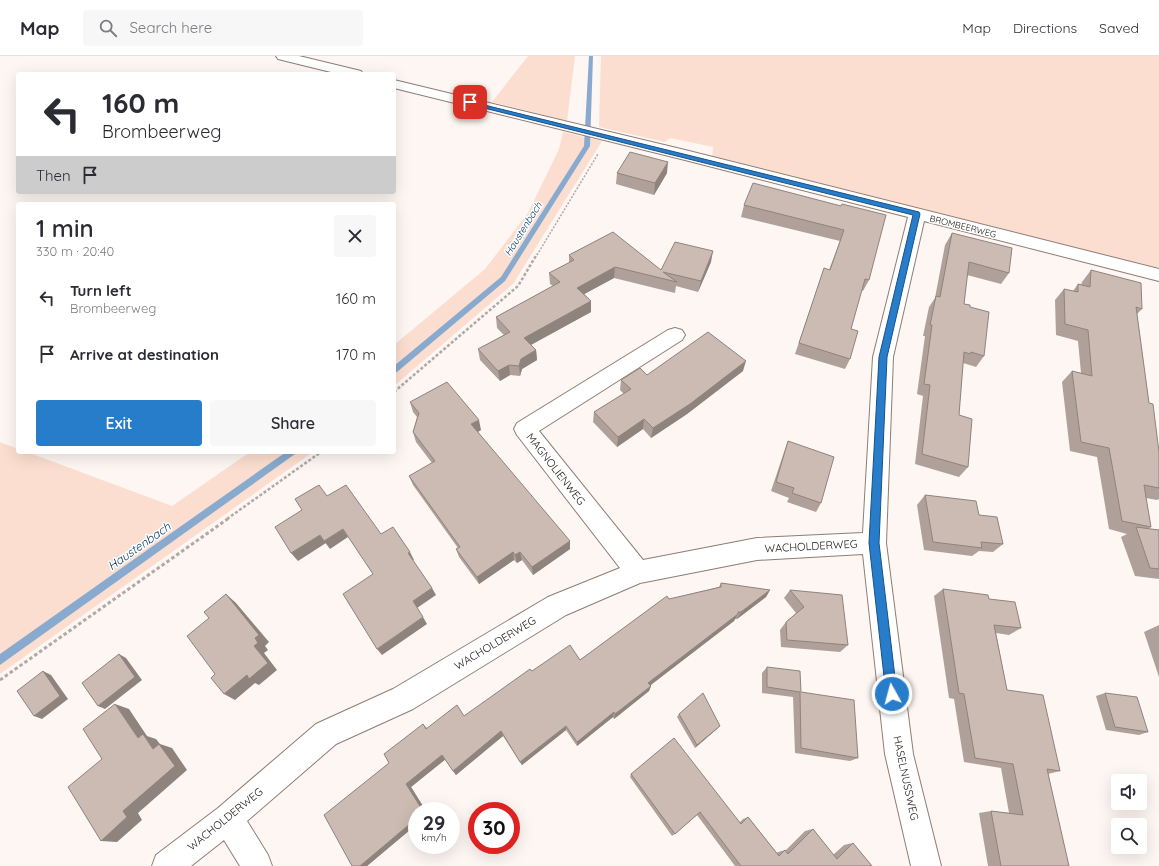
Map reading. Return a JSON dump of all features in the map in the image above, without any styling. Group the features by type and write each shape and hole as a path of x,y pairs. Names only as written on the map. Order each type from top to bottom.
{"street":[{"path":"283,56 348,72"},
{"name":"BROMBEERWEG","path":"396,84 606,135 1157,275"},
{"name":"HASELNUSSWEG","path":"917,214 883,357 874,543 899,754 926,866"},
{"path":"1157,275 1159,294"},
{"name":"MAGNOLIENWEG","path":"638,572 525,429 675,335"},
{"name":"WACHOLDERWEG","path":"167,866 228,818 326,734 403,699 557,606 638,572 757,549 874,543"},
{"path":"228,818 257,866"}],"path":[{"path":"396,390 518,286 606,135"},
{"path":"0,680 318,454"}],"shaded area":[{"path":"528,56 575,56 567,121 492,102"},
{"path":"601,56 1159,56 1159,270 712,158 713,147 670,138 665,142 599,127"},
{"path":"563,132 602,141 513,284 396,384 396,343 485,269 528,213 559,149"},
{"path":"0,442 16,448 16,454 32,454 172,506 247,454 310,454 0,674"}],"building":[{"path":"630,152 668,162 655,183 617,173"},
{"path":"753,183 841,206 842,204 886,215 869,280 865,279 851,329 858,331 850,359 799,343 824,268 830,270 844,230 744,205"},
{"path":"613,232 661,270 675,242 713,251 701,281 663,272 677,282 615,267 577,288 591,301 524,338 536,350 521,359 519,366 509,365 498,371 478,349 510,332 496,317 560,282 549,273 574,260 569,255"},
{"path":"952,233 1012,248 1009,273 969,262 964,304 989,312 984,356 971,352 970,354 964,352 959,415 972,419 968,467 922,454 930,385 924,384 932,325 930,325 936,296 940,297"},
{"path":"1091,270 1141,283 1142,309 1136,307 1149,403 1153,404 1159,452 1159,488 1144,485 1151,527 1122,521 1109,448 1081,442 1072,371 1092,376 1088,330 1065,324 1064,289 1078,292 1078,284 1090,287"},
{"path":"708,332 746,361 690,404 653,428 644,419 618,437 594,412 631,389 621,380 640,368 647,375"},
{"path":"447,382 479,420 471,424 570,541 532,567 520,552 515,555 513,552 477,577 456,549 460,547 409,476 435,461 413,432 419,413 410,402"},
{"path":"788,441 834,457 821,503 792,493 794,488 776,482"},
{"path":"319,485 327,496 346,485 381,534 393,527 410,552 408,553 432,588 413,601 423,617 377,649 343,594 373,574 343,529 324,541 320,535 291,553 275,527 302,510 295,499"},
{"path":"925,495 976,501 979,515 997,517 1003,544 981,542 982,548 933,542"},
{"path":"1136,527 1159,530 1159,569 1150,568"},
{"path":"721,583 770,590 741,612 738,612 738,614 648,683 651,686 615,714 614,712 577,742 566,726 520,762 501,731 453,771 442,755 406,784 417,802 408,802 408,826 360,866 352,866 324,815 389,763 384,754 423,724 426,729 457,705 464,716 530,669 532,671 570,645 580,660 667,596 669,599 721,587"},
{"path":"943,589 988,595 989,599 1015,602 1021,628 994,625 1007,690 1043,695 1060,771 1047,769 1069,866 1001,866 991,811 1023,815 1013,764 975,758 964,694 959,693"},
{"path":"790,590 842,595 848,645 787,640 786,622 804,607"},
{"path":"226,594 259,635 255,638 258,643 254,646 268,663 249,679 247,675 224,694 211,678 215,674 187,636 209,618 204,612"},
{"path":"119,654 135,677 98,706 82,683"},
{"path":"767,667 800,671 801,692 854,700 858,758 801,748 800,692 767,687"},
{"path":"43,671 60,696 34,716 17,691"},
{"path":"703,693 720,726 697,745 679,714"},
{"path":"1105,693 1137,697 1148,732 1115,727"},
{"path":"115,704 138,738 143,734 153,749 159,744 175,766 123,811 127,817 101,841 68,787 102,759 83,729"},
{"path":"674,738 741,824 748,817 779,856 785,850 788,854 813,829 837,859 853,843 872,866 741,866 700,812 675,834 631,774"}],"waterway":[{"name":"Haustenbach","path":"396,368 503,279 587,146 591,56"},
{"name":"Haustenbach","path":"0,660 289,454"}],"route":[{"path":"470,102 917,214 883,357 874,543 892,694"}]}
